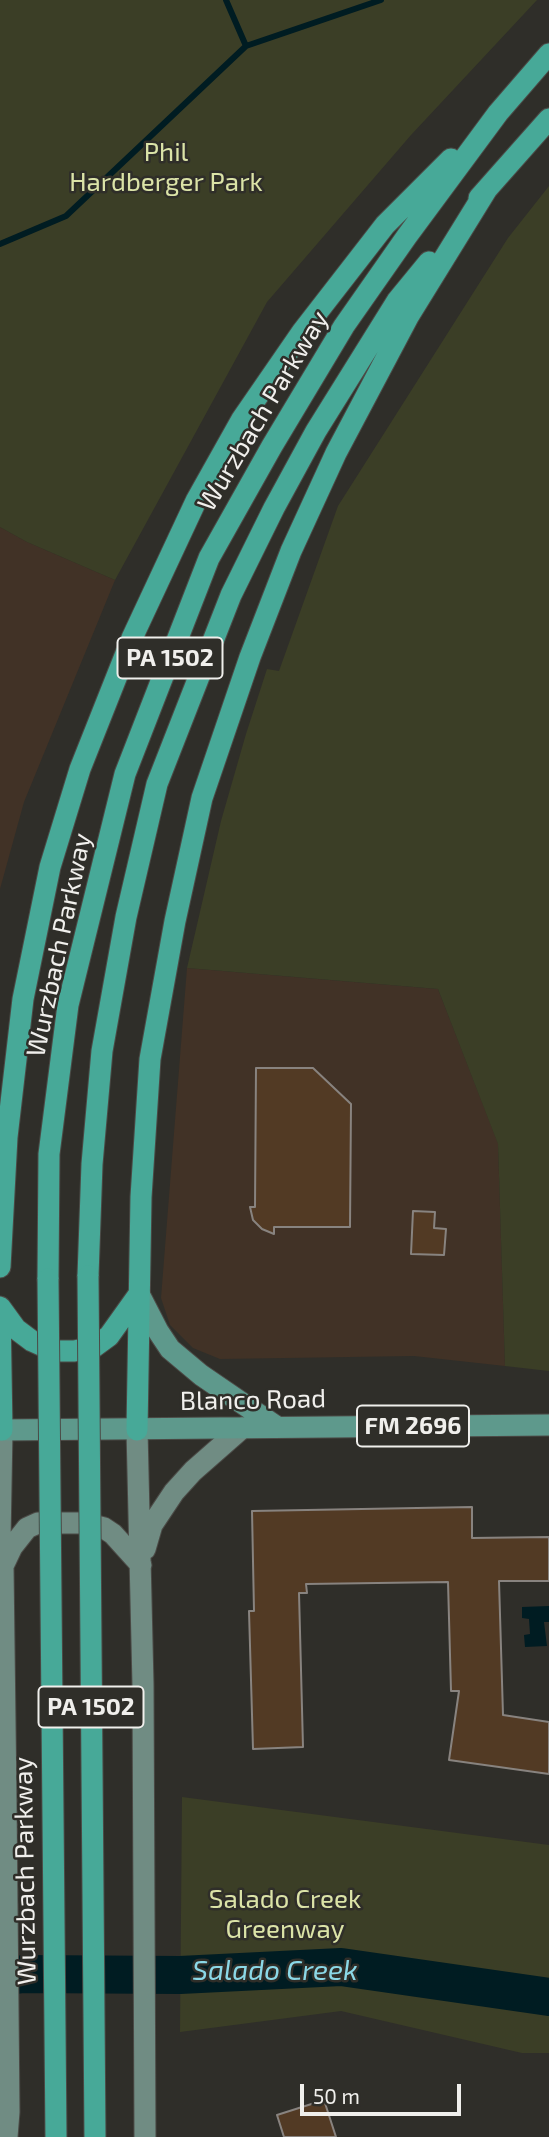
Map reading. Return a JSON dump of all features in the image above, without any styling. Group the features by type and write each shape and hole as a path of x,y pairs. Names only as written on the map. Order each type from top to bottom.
{"highway":[{"name":"Wurzbach Parkway","path":"55,2137 49,1154 68,1005 125,774 209,558 338,337 407,236 498,113 549,54"},
{"path":"0,1267 7,1137 23,999 50,867 80,769 131,638 196,500 242,419 302,332 385,225 498,113"},
{"name":"PA 1502","path":"95,2137 88,1276 92,1164 102,1051 126,917 157,784 231,595 274,508 316,431 397,301 486,189 549,118"},
{"path":"137,1430 141,1197 150,1059 175,921 202,798 250,657 291,551 336,453 408,317 486,189"},
{"path":"0,1308 16,1329 32,1341 54,1351 74,1351 94,1347 109,1336 139,1294"},
{"path":"0,1308 1,1430"}],"main road":[{"path":"139,1294 170,1349 201,1375 277,1427"},
{"name":"Blanco Road","path":"1,1430 549,1425"}],"street":[{"path":"141,1564 152,1525 174,1492 193,1471 242,1428"},
{"path":"1,1430 0,1540 3,1567 9,2112 6,2137"},
{"path":"137,1430 141,1564 145,2127"},
{"path":"3,1567 12,1548 27,1528 49,1523 84,1523 104,1528 124,1544 141,1564"}],"shaded area":[{"path":"0,527 27,542 115,580 24,802 0,889"},
{"path":"187,968 438,989 498,1143 505,1366 414,1356 220,1359 193,1348 170,1325 161,1298"}],"green space":[{"name":"Phil Hardberger Park","path":"0,0 537,0 411,135 267,302 115,580 27,542 0,527"},
{"path":"549,186 549,1371 505,1366 498,1144 438,989 187,968 221,821 267,669 279,671 338,506 508,238"},
{"name":"Salado Creek Greenway","path":"182,1797 549,1845 549,2053 522,2053 341,2011 180,2032"}],"water":[{"path":"549,1606 549,1622 544,1622 547,1646 525,1647 524,1635 530,1634 529,1619 522,1618 522,1607"}],"building":[{"path":"256,1068 313,1068 351,1104 350,1227 274,1227 274,1234 262,1229 253,1220 250,1207 255,1207"},
{"path":"413,1211 435,1212 434,1228 446,1229 444,1255 411,1254"},
{"path":"472,1507 472,1538 549,1537 549,1581 499,1581 503,1715 549,1722 549,1774 449,1760 459,1691 451,1691 448,1582 306,1584 307,1593 299,1593 303,1747 253,1749 249,1611 254,1611 252,1511"},
{"path":"324,2100 336,2137 284,2137 277,2115"}],"waterway":[{"path":"226,0 246,46"},
{"path":"0,244 66,216 246,46 381,0"},
{"name":"Salado Creek","path":"0,1977 24,1974 180,1975 341,1967 549,1997"}]}
